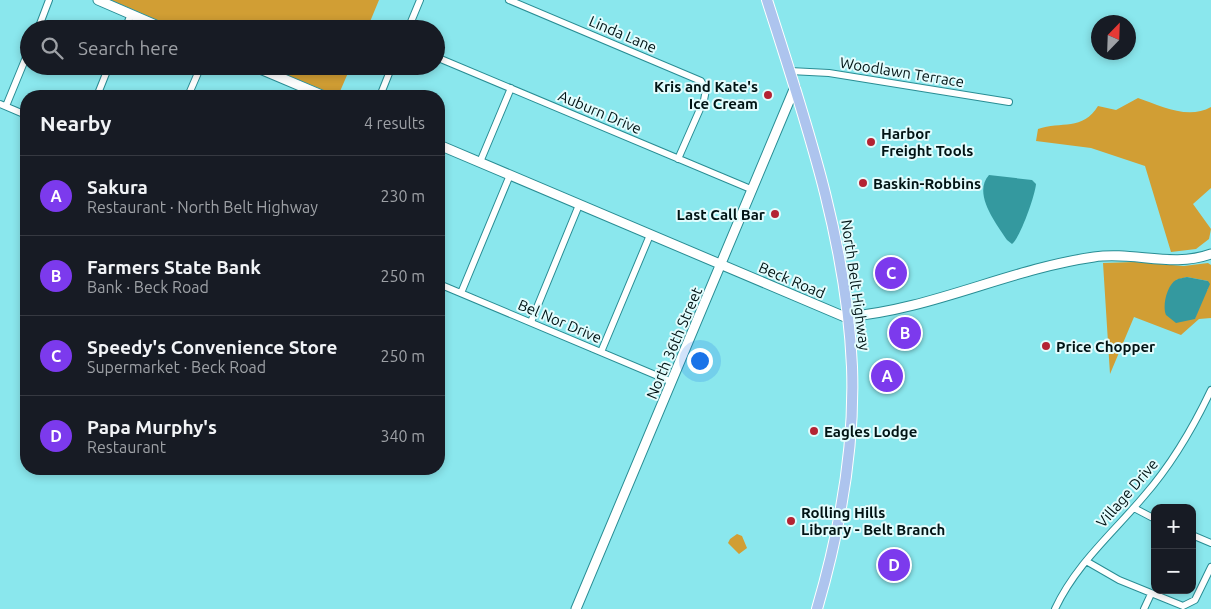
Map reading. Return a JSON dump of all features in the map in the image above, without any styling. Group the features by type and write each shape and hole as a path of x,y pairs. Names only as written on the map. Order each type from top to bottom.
{"main road":[{"name":"North Belt Highway","path":"768,0 832,216 848,317 852,367 849,453 840,522 818,609"}],"street":[{"path":"41,20 49,0"},
{"path":"98,0 145,20"},
{"path":"412,20 420,0"},
{"name":"Linda Lane","path":"509,0 701,81 706,90 678,159"},
{"path":"129,20 131,14"},
{"name":"Auburn Drive","path":"445,61 753,190"},
{"path":"20,69 3,105 20,112"},
{"name":"Woodlawn Terrace","path":"790,71 859,77 1009,102"},
{"path":"99,90 105,75"},
{"path":"191,90 197,75"},
{"path":"274,75 310,90"},
{"path":"382,90 388,75"},
{"path":"480,162 510,88"},
{"name":"North 36th Street","path":"576,609 795,88"},
{"name":"Beck Road","path":"445,148 848,317"},
{"path":"461,293 510,175"},
{"path":"531,322 580,205"},
{"path":"601,352 650,235"},
{"path":"848,317 907,307 1041,267 1077,260 1112,256 1180,261 1211,254"},
{"name":"Bel Nor Drive","path":"445,286 672,382"},
{"name":"Village Drive","path":"1055,609 1086,561 1134,508 1182,445 1211,390"},
{"path":"1134,508 1151,517"},
{"path":"1196,537 1211,543"},
{"path":"1086,561 1119,580 1178,605 1191,604 1200,591 1211,567"},
{"path":"1144,609 1151,594"}],"shaded area":[{"path":"111,0 379,0 371,20 157,20"},
{"path":"287,75 347,75 341,90 323,90"},
{"path":"1138,98 1165,108 1184,112 1202,111 1211,107 1211,188 1193,204 1211,229 1209,239 1196,249 1171,252 1145,166 1091,148 1036,141 1038,129 1078,122 1086,119 1098,106 1116,110"},
{"path":"1135,262 1184,266 1208,263 1211,265 1211,318 1199,319 1181,335 1134,317 1110,374 1103,263","holes":["1187,277 1208,281 1208,289 1204,294 1195,318 1176,280"]},
{"path":"737,534 742,536 747,548 739,554 728,543"}],"water":[{"path":"989,175 1032,180 1036,184 1027,216 1012,244 998,226 985,200 984,183"},
{"path":"1187,277 1208,281 1210,284 1195,319 1176,323 1166,315 1166,296 1170,286 1177,279"}],"place":[{"name":"Kris and Kate's Ice Cream","path":"768,95"},
{"name":"Harbor Freight Tools","path":"871,142"},
{"name":"Baskin-Robbins","path":"863,183"},
{"name":"Last Call Bar","path":"775,214"},
{"name":"Speedy's Convenience Store","path":"891,273"},
{"name":"Farmers State Bank","path":"905,333"},
{"name":"Price Chopper","path":"1046,346"},
{"name":"Sakura","path":"887,376"},
{"name":"Eagles Lodge","path":"814,431"},
{"name":"Rolling Hills Library - Belt Branch","path":"791,521"},
{"name":"Papa Murphy's","path":"894,565"}]}
